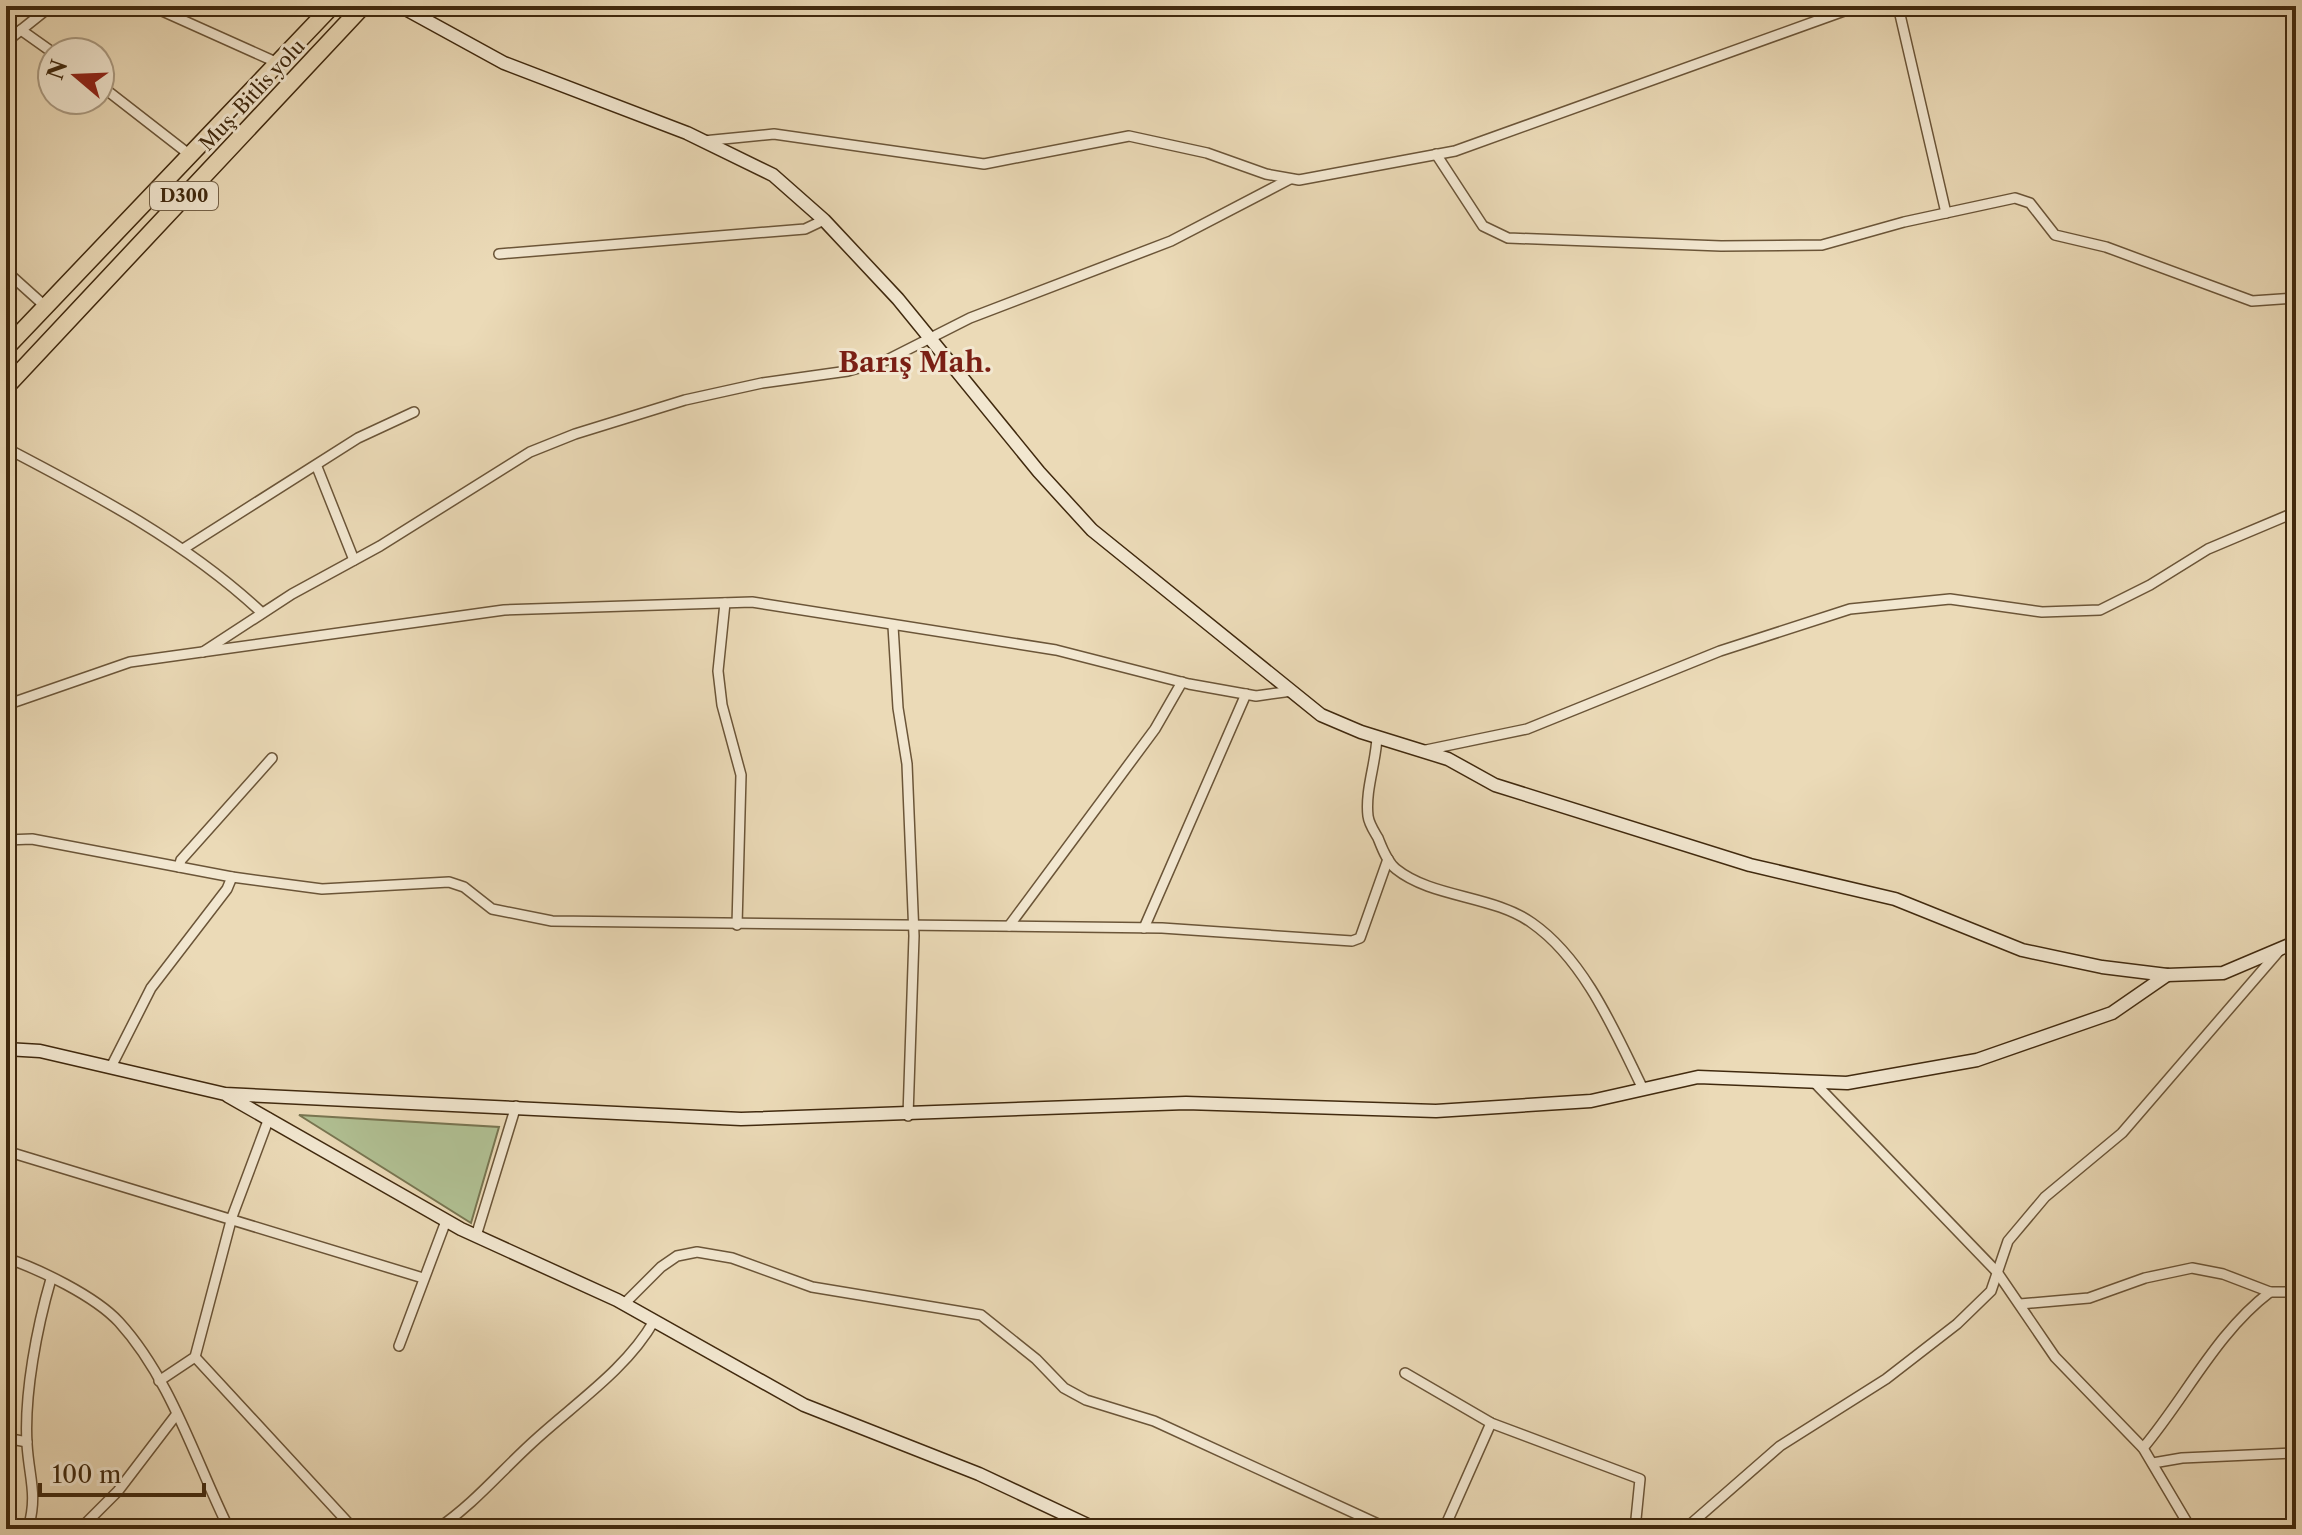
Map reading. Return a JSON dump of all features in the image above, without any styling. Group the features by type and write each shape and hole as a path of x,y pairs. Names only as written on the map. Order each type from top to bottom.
{"highway":[{"name":"Muş-Bitlis yolu","path":"6,348 332,6"},
{"name":"Muş-Bitlis yolu","path":"6,387 363,6"}],"street":[{"path":"6,42 51,6"},
{"path":"151,6 278,63"},
{"path":"400,6 504,63 703,141 773,175 824,220 929,336 1039,472 1092,530 1321,715 1377,737 1448,759 1495,785 1750,865 1895,899 2022,950 2102,967 2167,975 2223,973 2296,942"},
{"path":"703,141 774,134 984,164 1129,136 1207,153 1299,180 1455,151 1844,11 1876,6"},
{"path":"1898,6 1946,213"},
{"path":"21,30 36,41"},
{"path":"116,97 190,155"},
{"path":"1436,154 1483,226 1508,238 1721,246 1822,245 2015,198 2030,203 2055,235 2106,247 2252,301 2296,298"},
{"path":"201,653 261,612 354,560 530,452 575,434 685,400 762,383 848,371 887,360 929,336 1171,241 1290,179"},
{"path":"499,254 805,229 824,220"},
{"path":"6,271 46,307"},
{"path":"183,549 266,494 317,467 358,438 414,412"},
{"path":"6,448 183,549 224,577 261,612"},
{"path":"317,467 354,560"},
{"path":"1423,751 1527,729 1720,651 1850,609 1950,599 2042,612 2100,610 2150,585 2208,549 2296,512"},
{"path":"6,705 130,662 504,610 752,602 1056,650 1182,682 1246,694 1292,691"},
{"path":"725,603 718,671 722,705 741,775 737,925"},
{"path":"893,626 898,708 907,764 914,927 908,1116"},
{"path":"1009,926 1155,729 1182,682"},
{"path":"1144,928 1246,694"},
{"path":"1377,737 1376,763 1367,799 1368,820 1396,870 1429,884 1507,908 1557,942 1618,1039 1643,1089"},
{"path":"179,867 181,860 272,758"},
{"path":"6,840 32,839 232,877 334,889 449,882 464,887 492,909 552,921 1144,928 1352,941 1360,938 1388,859"},
{"path":"111,1067 151,988 227,889 232,877"},
{"path":"1685,1529 1780,1446 1886,1379 1957,1324 1991,1291 2008,1241 2045,1197 2122,1133 2281,948"},
{"path":"6,1049 40,1051 225,1094 741,1119 908,1116 1186,1103 1436,1111 1591,1101 1698,1077 1847,1083 1977,1060 2112,1013 2167,975"},
{"path":"1813,1081 1997,1272 2055,1357 2143,1448 2191,1529"},
{"path":"225,1094 446,1221 624,1304 804,1405 979,1474 1096,1529"},
{"path":"476,1236 516,1106"},
{"path":"159,1381 195,1357 232,1217 269,1118"},
{"path":"6,1151 232,1217 423,1278"},
{"path":"399,1346 446,1221"},
{"path":"624,1304 661,1267 677,1256 697,1252 732,1258 812,1287 981,1315 1036,1359 1064,1388 1086,1400 1154,1421 1389,1529"},
{"path":"6,1258 103,1308 118,1321 145,1356 159,1381 229,1529"},
{"path":"2020,1304 2089,1298 2145,1278 2192,1268 2223,1274 2270,1292 2296,1292"},
{"path":"28,1529 35,1496 27,1442 40,1320 51,1279"},
{"path":"2143,1448 2166,1421 2185,1387 2254,1305 2270,1292"},
{"path":"437,1529 471,1506 530,1445 639,1347 654,1321"},
{"path":"195,1357 352,1527"},
{"path":"1405,1373 1491,1423 1640,1479 1635,1529"},
{"path":"80,1529 118,1491 176,1415"},
{"path":"1444,1529 1491,1423"},
{"path":"6,1438 27,1442"},
{"path":"2153,1463 2182,1458 2296,1453"}],"green space":[{"path":"299,1115 499,1127 471,1223"}],"district":[{"name":"Barış Mah.","path":"915,362"}]}
